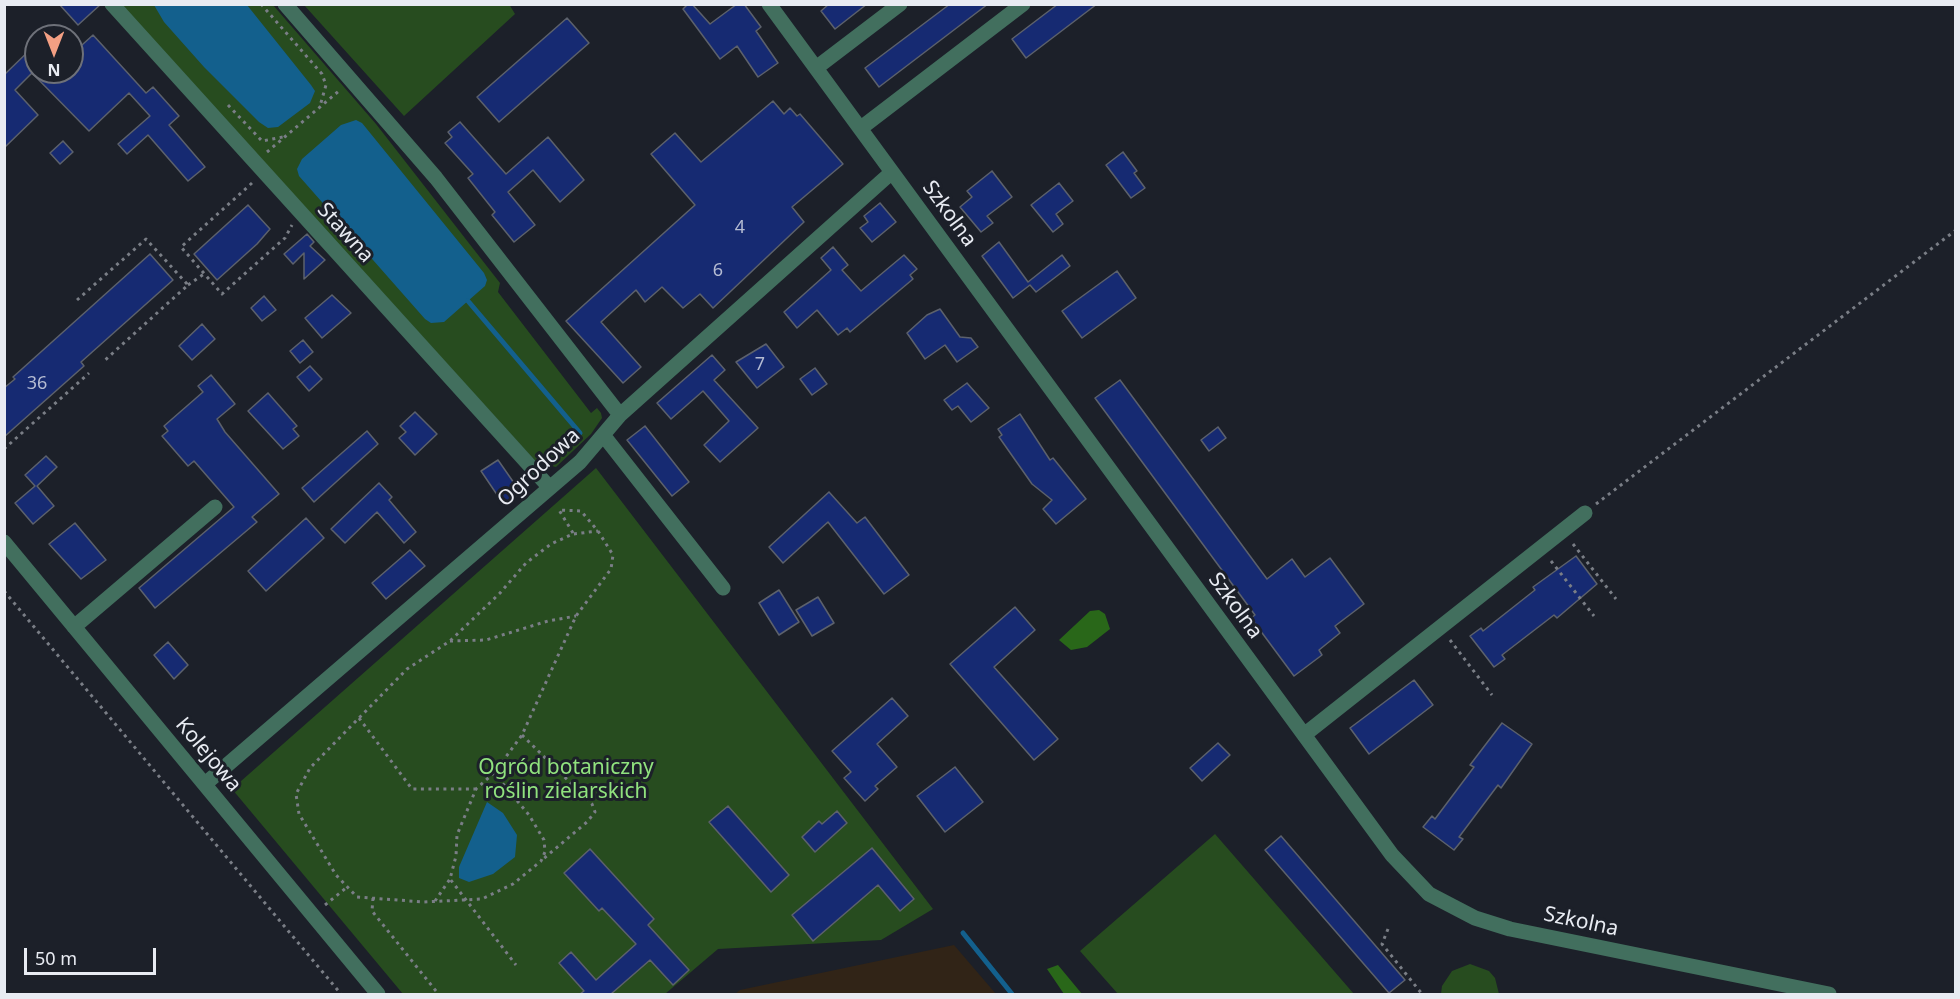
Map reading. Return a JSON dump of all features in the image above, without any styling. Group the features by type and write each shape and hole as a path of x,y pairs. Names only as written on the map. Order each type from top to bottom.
{"street":[{"name":"Stawna","path":"112,4 258,169 550,488"},
{"path":"285,4 436,178 620,415"},
{"name":"Szkolna","path":"769,4 1392,855 1429,894 1475,918 1510,928 1829,994"},
{"path":"816,68 900,4"},
{"path":"861,128 1023,4"},
{"name":"Ogrodowa","path":"205,784 550,488 604,436 620,415 892,172"},
{"path":"604,436 723,588"},
{"path":"74,627 215,507"},
{"path":"1304,735 1585,513"},
{"name":"Kolejowa","path":"4,542 378,994"}],"path":[{"path":"261,4 322,74 326,85 325,98 319,108"},
{"path":"296,222 287,230 285,238 222,294 181,248 258,169 283,136 352,79"},
{"path":"262,141 283,136"},
{"path":"1585,513 1956,230"},
{"path":"77,300 146,239 188,285"},
{"path":"104,361 188,285 204,274"},
{"path":"4,449 90,373"},
{"path":"435,901 450,879 456,856 457,835 476,789 494,773 522,735 576,616 611,569 613,555 598,531 581,511 551,508"},
{"path":"559,510 573,534"},
{"path":"1563,530 1616,599"},
{"path":"522,735 592,804 595,812 587,822 513,884 482,899 435,901 357,897 346,888 299,814 296,794 310,768 407,669 450,641 501,593 526,563 551,544 573,534 598,531"},
{"path":"1541,548 1594,616"},
{"path":"4,591 341,994"},
{"path":"450,641 486,640 548,621 576,616"},
{"path":"1441,628 1492,695"},
{"path":"359,718 412,789 476,789"},
{"path":"494,773 529,815 544,840 545,852 541,861"},
{"path":"450,879 516,965"},
{"path":"321,908 346,888"},
{"path":"374,898 372,911 436,991"},
{"path":"1388,929 1382,944 1422,994"}],"shaded area":[{"path":"954,945 996,994 735,994 740,990"}],"green space":[{"path":"509,4 515,14 404,116 304,5"},
{"path":"121,5 273,5 376,124 500,283 498,292 591,413 597,408 601,413 602,418 591,434 556,467 537,463"},
{"name":"Ogród botaniczny roślin zielarskich","path":"596,468 933,909 881,940 718,949 665,994 403,994 232,789"},
{"path":"1099,610 1105,614 1110,629 1087,647 1071,650 1059,640 1090,611"},
{"path":"1215,834 1354,994 1118,994 1080,951"},
{"path":"1470,964 1489,971 1495,978 1499,994 1441,994 1442,986 1452,971"},
{"path":"1058,965 1082,994 1064,994 1047,969"}],"water":[{"path":"154,5 247,5 315,91 310,103 278,127 268,128 259,122 204,67 164,22"},
{"path":"356,120 362,123 484,273 487,280 485,286 444,322 431,323 425,319 299,176 297,169 302,159 341,125"},
{"path":"487,802 503,813 517,835 515,857 493,874 469,882 459,878 459,867"}],"building":[{"path":"59,4 101,4 79,24"},
{"path":"688,4 692,4 710,24 737,4 744,4 761,27 756,31 778,63 758,77 737,46 720,59 683,9"},
{"path":"829,4 867,4 835,29 821,11"},
{"path":"950,4 988,4 879,87 865,68"},
{"path":"1058,4 1097,4 1026,58 1012,39"},
{"path":"567,18 589,43 499,122 477,97"},
{"path":"93,35 146,93 153,87 179,116 169,125 205,167 188,181 148,135 127,154 118,144 150,116 129,93 89,131 43,84 84,84 84,43"},
{"path":"24,56 24,81 15,90 38,115 4,148 4,75"},
{"path":"773,101 784,114 790,108 797,116 800,114 843,164 792,207 804,222 713,308 700,294 683,308 662,287 645,302 636,290 601,322 641,367 623,383 566,321 695,205 651,154 675,133 701,162"},
{"path":"460,122 506,174 548,137 584,180 560,202 533,170 508,192 535,225 514,242 492,215 495,212 468,178 473,174 445,143 452,137 448,132"},
{"path":"63,141 73,152 60,164 50,153"},
{"path":"1123,152 1137,171 1134,173 1145,188 1131,198 1106,165"},
{"path":"992,171 1012,197 987,216 993,223 981,232 960,207 972,197 967,191"},
{"path":"1059,183 1073,201 1056,214 1063,224 1053,232 1031,205"},
{"path":"880,203 896,222 872,242 860,228 868,222 864,216"},
{"path":"248,205 270,229 217,280 194,254"},
{"path":"307,234 314,242 310,246 325,260 304,279 304,253 293,264 284,254"},
{"path":"999,242 1028,282 1062,255 1070,266 1036,292 1030,285 1013,298 982,256"},
{"path":"833,247 848,265 842,270 861,291 904,255 917,269 910,275 913,279 850,332 847,328 838,335 817,310 797,328 784,312 831,270 821,258"},
{"path":"150,254 173,280 81,362 84,366 4,437 4,388 15,379 13,377"},
{"path":"1117,271 1136,298 1082,338 1062,311"},
{"path":"332,295 351,313 322,338 305,318"},
{"path":"264,296 276,310 262,321 251,308"},
{"path":"940,309 960,337 971,338 978,347 957,362 945,345 925,359 907,333 927,315"},
{"path":"202,324 215,339 192,360 179,346"},
{"path":"303,340 313,352 300,363 290,351"},
{"path":"766,344 784,367 757,388 736,362"},
{"path":"712,355 725,370 714,380 758,428 720,462 704,445 729,421 703,391 671,419 657,403"},
{"path":"310,366 322,379 309,391 297,377"},
{"path":"815,368 827,384 812,395 800,379"},
{"path":"211,375 235,404 217,419 225,432 279,494 252,517 257,522 155,608 139,588 234,507 194,461 188,466 162,436 168,431 164,426 203,392 198,386"},
{"path":"1120,380 1267,579 1292,559 1305,577 1330,558 1364,604 1335,626 1340,633 1319,650 1322,655 1294,676 1251,618 1255,615 1095,398"},
{"path":"967,383 989,408 971,422 958,406 952,410 944,400"},
{"path":"268,393 297,426 293,429 299,436 283,449 248,411"},
{"path":"415,412 437,434 415,455 399,438 406,432 400,426"},
{"path":"1020,414 1050,460 1053,458 1086,499 1056,524 1043,509 1052,500 1032,484 999,437 1002,435 998,429"},
{"path":"645,426 689,482 672,496 627,440"},
{"path":"1218,427 1226,438 1209,451 1201,440"},
{"path":"367,431 378,444 314,502 302,488"},
{"path":"46,456 57,467 37,486 54,506 33,524 15,503 35,486 25,475"},
{"path":"498,460 521,493 504,505 481,471"},
{"path":"379,483 392,497 389,500 416,532 404,543 377,512 345,543 331,529"},
{"path":"829,492 857,523 865,517 909,575 884,594 828,522 783,563 769,547"},
{"path":"306,518 324,538 266,591 248,571"},
{"path":"75,523 106,560 81,579 49,544"},
{"path":"410,550 425,566 386,599 372,583"},
{"path":"1576,556 1597,584 1557,618 1554,615 1502,655 1505,659 1494,667 1470,636 1481,628 1483,631 1535,590 1533,587"},
{"path":"779,590 799,622 779,635 759,603"},
{"path":"818,597 834,623 812,636 796,610"},
{"path":"1015,607 1035,630 994,667 1058,739 1034,760 950,664"},
{"path":"168,642 188,665 174,679 154,655"},
{"path":"1414,680 1433,705 1369,754 1350,728"},
{"path":"892,698 908,716 877,744 897,767 875,786 878,789 865,801 844,778 851,772 832,751"},
{"path":"1502,723 1532,744 1501,788 1498,785 1459,837 1463,839 1454,850 1423,827 1432,816 1435,819 1474,767 1470,765"},
{"path":"1218,743 1230,755 1202,781 1190,768"},
{"path":"955,767 983,802 945,832 917,796"},
{"path":"728,806 789,875 771,892 709,822"},
{"path":"837,811 847,823 815,852 802,837 819,821 822,824"},
{"path":"1281,836 1405,980 1389,993 1265,850"},
{"path":"872,848 914,899 900,911 878,885 813,941 792,915"},
{"path":"590,849 654,919 648,925 689,970 673,985 650,960 611,994 580,994 584,991 559,963 571,952 596,980 636,944 602,908 599,911 564,873"}],"waterway":[{"path":"468,301 580,433"},
{"path":"963,933 1012,994"}]}
